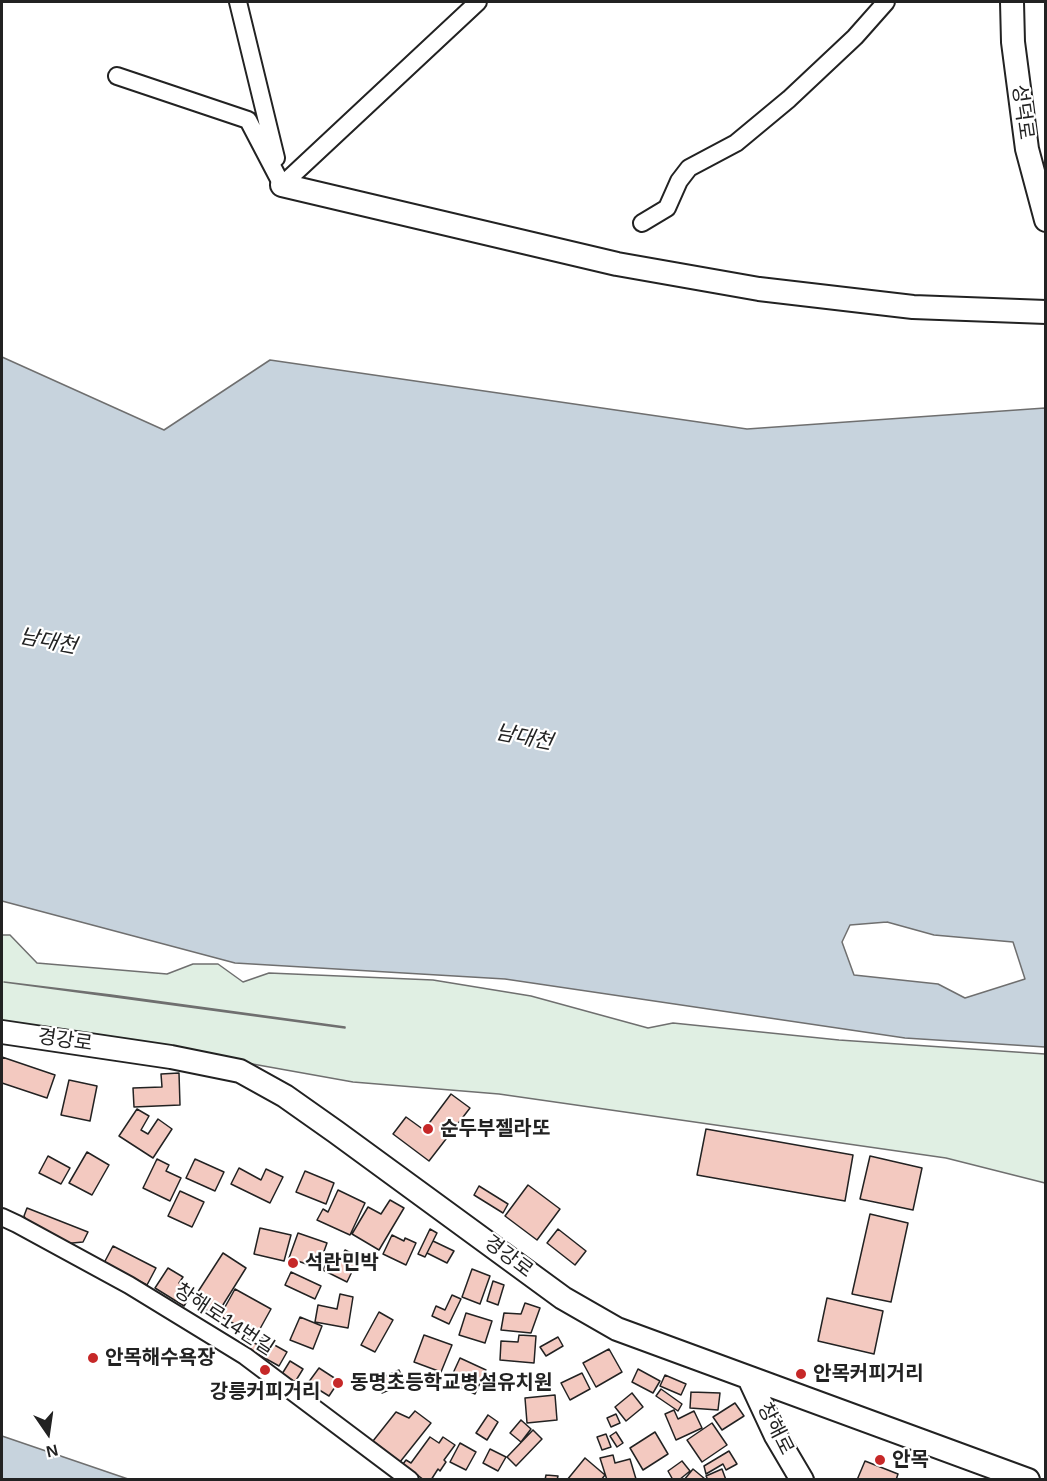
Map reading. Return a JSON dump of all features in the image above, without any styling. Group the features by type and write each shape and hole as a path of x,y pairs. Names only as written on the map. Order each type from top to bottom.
{"street":[{"path":"238,2 282,186"},
{"path":"282,186 478,2"},
{"path":"642,223 667,208 679,181 689,168 736,143 789,99 855,37 886,2"},
{"name":"성덕로","path":"1012,2 1013,42 1028,149 1046,220"},
{"path":"117,76 249,120 282,186"},
{"path":"282,186 616,264 759,289 913,307 1046,312"},
{"name":"경강로","path":"2,1032 171,1057 240,1071 285,1096 563,1298 617,1329 1028,1479"},
{"name":"창해로14번길","path":"2,1217 129,1285 245,1356 410,1479"},
{"name":"창해로","path":"749,1378 776,1436 802,1479"}],"green space":[{"path":"2,935 10,935 37,963 167,974 193,964 218,964 243,982 269,973 433,980 531,996 648,1028 673,1023 839,1040 1045,1054 1045,1183 946,1158 499,1094 353,1082 152,1046 2,1025","holes":["4,982 345,1027 345,1028"]}],"water":[{"name":"남대천","path":"2,357 164,430 270,360 747,429 1045,408 1045,1047 905,1038 505,979 235,963 2,901","holes":["887,922 934,935 1013,942 1025,979 965,998 938,984 854,975 842,942 850,925"]},
{"path":"2,1436 128,1479 2,1479"}],"building":[{"path":"2,1057 55,1075 47,1098 2,1083"},
{"path":"179,1073 180,1105 134,1107 133,1088 162,1087 161,1074"},
{"path":"69,1080 97,1086 90,1121 61,1115"},
{"path":"451,1094 470,1108 429,1161 393,1134 406,1117 424,1130"},
{"path":"137,1109 149,1116 141,1130 148,1134 158,1119 172,1129 153,1158 119,1136"},
{"path":"706,1129 853,1155 845,1201 697,1175"},
{"path":"87,1152 109,1165 92,1195 69,1183"},
{"path":"48,1156 70,1168 61,1184 39,1173"},
{"path":"870,1156 922,1168 913,1210 860,1199"},
{"path":"157,1159 169,1165 166,1171 181,1178 170,1201 143,1188"},
{"path":"195,1159 224,1172 215,1191 186,1178"},
{"path":"239,1168 261,1180 266,1169 283,1177 270,1203 231,1184"},
{"path":"305,1171 334,1183 326,1204 296,1192"},
{"path":"528,1185 560,1209 537,1240 505,1216"},
{"path":"479,1186 508,1204 503,1213 474,1195"},
{"path":"338,1190 365,1203 350,1235 317,1220 323,1209 328,1212"},
{"path":"180,1191 204,1202 192,1227 168,1216"},
{"path":"390,1200 404,1208 379,1250 352,1234 368,1207 381,1214"},
{"path":"27,1208 88,1232 83,1242 62,1244 28,1223 24,1216"},
{"path":"870,1214 908,1223 891,1302 852,1294"},
{"path":"260,1228 291,1235 284,1261 254,1254"},
{"path":"430,1229 437,1233 425,1257 418,1254"},
{"path":"558,1229 586,1251 575,1265 547,1243"},
{"path":"298,1233 327,1243 318,1268 289,1258"},
{"path":"392,1235 404,1241 405,1238 416,1243 406,1265 383,1254"},
{"path":"433,1241 454,1251 447,1263 427,1253"},
{"path":"113,1246 156,1268 147,1285 104,1263"},
{"path":"345,1250 359,1257 347,1282 323,1270 330,1255 340,1260"},
{"path":"223,1253 246,1268 216,1316 192,1301"},
{"path":"168,1268 183,1277 179,1283 193,1292 184,1306 155,1288"},
{"path":"472,1269 490,1276 480,1304 462,1297"},
{"path":"291,1272 321,1286 315,1299 285,1285"},
{"path":"493,1281 504,1285 498,1305 487,1301"},
{"path":"235,1289 271,1309 256,1336 220,1316"},
{"path":"340,1294 353,1297 348,1328 315,1322 318,1305 337,1309"},
{"path":"452,1295 461,1299 449,1324 432,1316 436,1306 445,1310"},
{"path":"827,1298 883,1311 874,1354 818,1341"},
{"path":"525,1303 540,1308 531,1333 501,1330 504,1313 521,1314"},
{"path":"379,1312 393,1320 375,1352 361,1345"},
{"path":"466,1313 492,1321 485,1343 459,1335"},
{"path":"300,1317 322,1326 313,1349 290,1340"},
{"path":"424,1335 452,1345 441,1372 414,1362"},
{"path":"519,1335 536,1336 534,1363 500,1360 501,1341 518,1342"},
{"path":"558,1337 563,1346 546,1356 540,1347"},
{"path":"262,1338 287,1352 279,1366 243,1346 247,1339 258,1345"},
{"path":"609,1349 622,1372 596,1387 583,1363"},
{"path":"460,1358 486,1370 475,1394 449,1382"},
{"path":"290,1361 303,1369 295,1382 282,1374"},
{"path":"319,1368 339,1381 329,1396 308,1383"},
{"path":"638,1369 660,1381 653,1393 632,1382"},
{"path":"399,1370 405,1383 382,1393 377,1380"},
{"path":"582,1373 590,1389 570,1400 561,1383"},
{"path":"665,1375 686,1384 681,1395 660,1386"},
{"path":"661,1389 682,1404 678,1411 656,1396"},
{"path":"691,1392 720,1393 718,1410 690,1408"},
{"path":"632,1393 643,1407 626,1421 615,1407"},
{"path":"555,1395 557,1420 527,1423 525,1398"},
{"path":"735,1403 744,1416 722,1430 713,1417"},
{"path":"674,1410 678,1419 694,1411 702,1428 676,1440 665,1414"},
{"path":"415,1411 431,1423 400,1462 373,1441 396,1412 409,1418"},
{"path":"616,1414 620,1423 611,1427 607,1418"},
{"path":"488,1415 498,1422 487,1440 476,1433"},
{"path":"521,1420 531,1429 521,1442 510,1433"},
{"path":"712,1423 727,1445 702,1462 687,1440"},
{"path":"533,1430 542,1439 516,1466 507,1457"},
{"path":"616,1432 623,1443 617,1447 610,1436"},
{"path":"655,1432 668,1454 643,1470 630,1448"},
{"path":"606,1434 611,1447 602,1450 597,1437"},
{"path":"430,1437 439,1443 443,1437 455,1445 444,1460 446,1462 440,1471 438,1469 431,1480 424,1480 403,1464 406,1460 411,1463"},
{"path":"460,1443 476,1452 466,1470 450,1462"},
{"path":"490,1449 506,1457 498,1471 483,1463"},
{"path":"729,1451 737,1464 726,1470 723,1464 706,1474 704,1466"},
{"path":"613,1455 615,1463 630,1459 636,1479 607,1480 600,1458"},
{"path":"585,1458 605,1475 601,1480 567,1480"},
{"path":"682,1461 690,1471 679,1480 673,1480 668,1471"},
{"path":"865,1461 898,1474 896,1480 857,1480"},
{"path":"693,1469 705,1479 705,1480 684,1480"},
{"path":"722,1469 726,1480 708,1480 706,1476"},
{"path":"546,1475 558,1476 557,1480 545,1480"}],"place":[{"name":"순두부젤라또","path":"428,1129"},
{"name":"석란민박","path":"293,1263"},
{"name":"안목해수욕장","path":"93,1358"},
{"name":"강릉커피거리","path":"265,1370"},
{"name":"안목커피거리","path":"801,1374"},
{"name":"동명초등학교병설유치원","path":"338,1383"},
{"name":"안목","path":"880,1460"}]}
